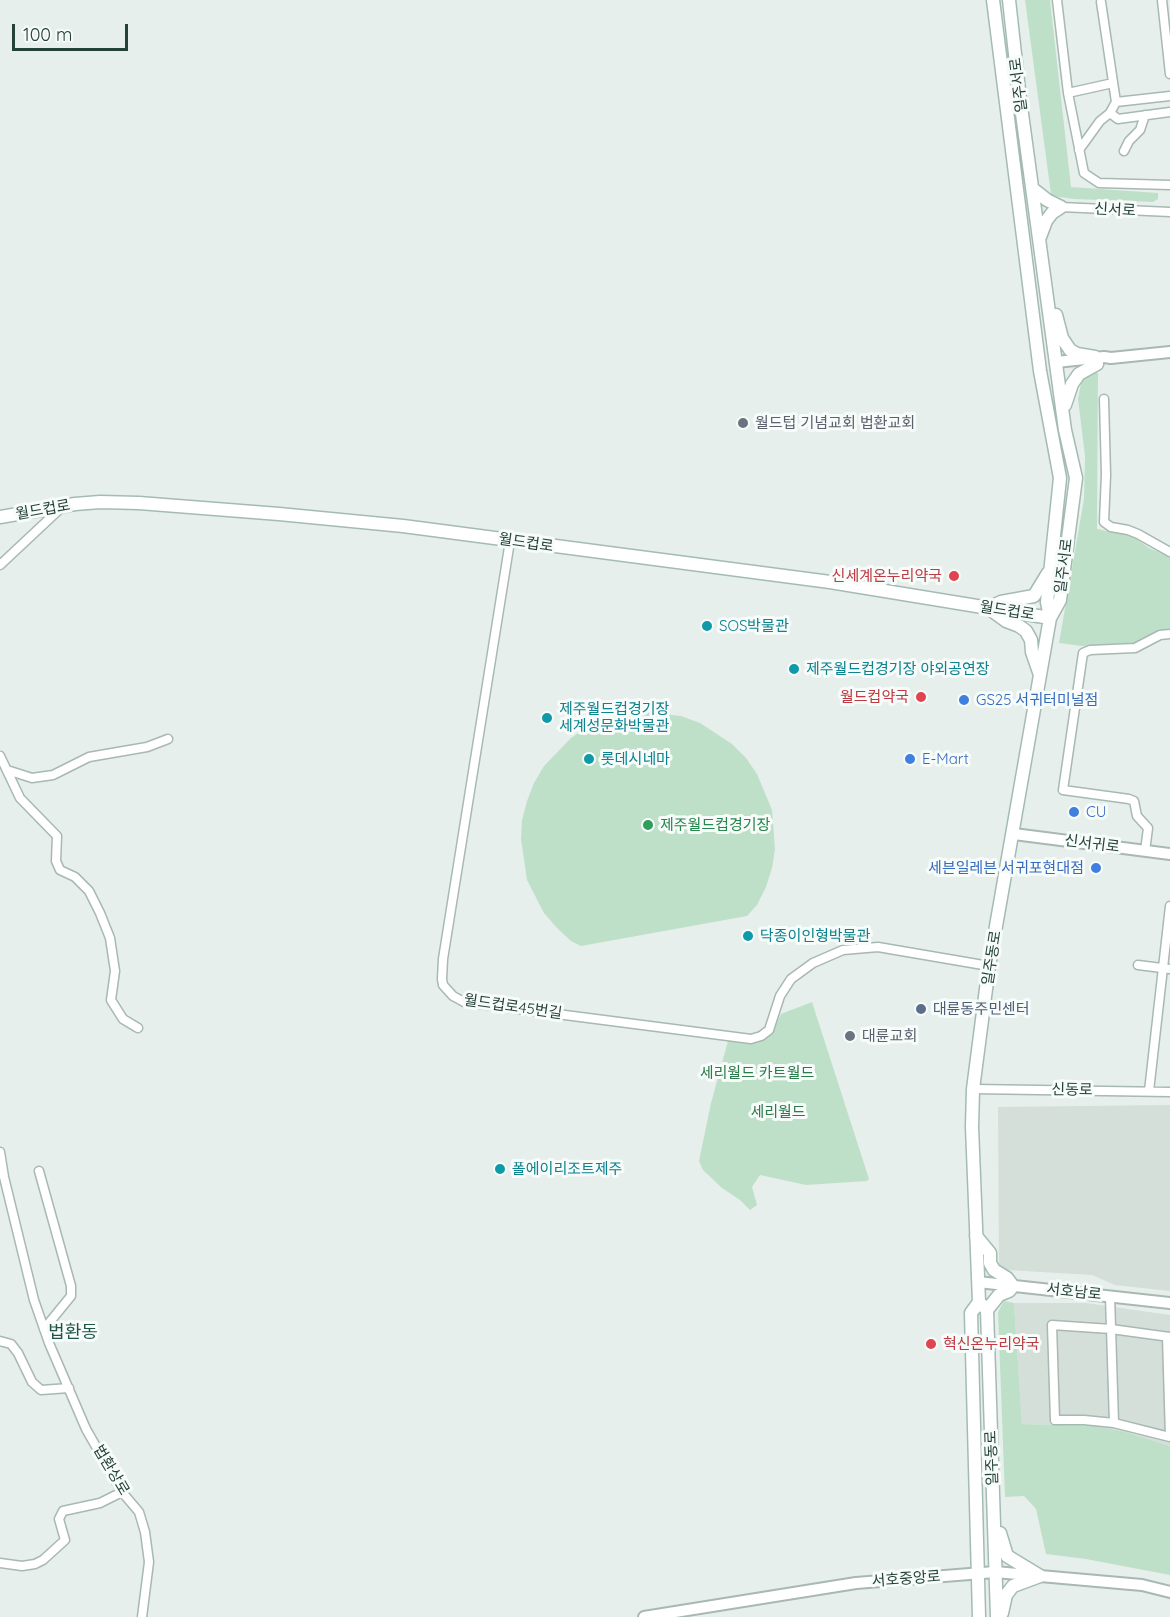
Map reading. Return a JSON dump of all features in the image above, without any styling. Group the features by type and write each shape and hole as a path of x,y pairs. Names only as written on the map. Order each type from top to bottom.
{"main road":[{"name":"일주서로","path":"993,0 1039,368 1060,478 1047,602 1050,618"},
{"name":"일주서로","path":"1009,0 1065,430 1076,478 1060,600 1050,618"},
{"path":"1033,189 1061,207 1046,221 1039,238"},
{"path":"1046,291 1055,303 1056,320 1062,338 1070,350 1096,361"},
{"path":"1065,430 1065,408 1072,384 1079,374 1096,361"},
{"path":"1039,368 1056,365"},
{"name":"월드컵로","path":"0,517 99,502 209,508 404,526 830,582 1050,618"},
{"path":"1041,676 1032,652 1031,640 1026,631 1006,621 989,608 1001,602 1034,596 1050,570"},
{"name":"일주동로","path":"997,1617 983,1306 978,1282 972,1137 973,1089 989,966 1014,834 1050,618"},
{"path":"976,1236 990,1253 990,1263 994,1270 1007,1278 1013,1286 1009,1291 983,1306"},
{"name":"일주동로","path":"979,1617 971,1313 983,1306"},
{"path":"993,1505 1001,1542 1007,1556 1040,1576"},
{"path":"1002,1617 1006,1595 1013,1586 1040,1576"}],"street":[{"path":"1057,0 1068,93 1084,173 1099,183 1170,185"},
{"path":"1161,0 1170,74"},
{"path":"1078,150 1110,113 1116,102 1101,2"},
{"path":"1068,93 1113,83"},
{"path":"1116,102 1170,96"},
{"path":"1110,113 1118,119 1170,112"},
{"path":"1124,151 1129,141 1140,130 1145,115"},
{"name":"신서로","path":"1061,207 1170,212"},
{"path":"1056,365 1170,352"},
{"path":"1104,399 1106,475 1104,522 1111,527 1128,530 1170,552"},
{"path":"0,565 63,506"},
{"name":"월드컵로45번길","path":"510,541 443,959 443,985 453,996 464,1002 751,1038 761,1036 769,1030 780,996 791,979 813,963 843,950 878,947 989,966"},
{"path":"1145,851 1148,828 1137,816 1135,804 1131,800 1063,790 1083,653 1090,650 1135,648 1160,635 1170,634"},
{"path":"7,770 32,778 53,775 89,757 147,747 168,739"},
{"path":"0,756 20,798 57,836 56,861 60,870 75,877 89,891 110,938 115,971 111,1000 123,1019 138,1028"},
{"name":"신서귀로","path":"1014,834 1170,854"},
{"path":"1149,1091 1166,968 1170,906"},
{"path":"1138,965 1166,968"},
{"name":"신동로","path":"973,1089 1170,1092"},
{"name":"법환상로","path":"0,1152 4,1178 34,1300 44,1329 86,1429 122,1492 139,1512 145,1532 149,1562 142,1617"},
{"path":"39,1171 71,1286 71,1296 44,1329"},
{"name":"서호남로","path":"978,1282 1170,1303"},
{"path":"1110,1296 1114,1423"},
{"path":"1052,1325 1111,1329 1168,1337 1170,1437 1114,1423 1055,1420 1052,1325"},
{"path":"0,1341 11,1344 32,1382 40,1390 69,1388"},
{"path":"0,1563 22,1566 43,1560 64,1540 59,1519 63,1511 100,1503 122,1492"},
{"name":"서호중앙로","path":"644,1617 856,1583 995,1572 1142,1585 1170,1592"}],"shaded area":[{"path":"1170,1105 1170,1291 1115,1285 1092,1275 1007,1270 999,1264 998,1107"},
{"path":"1014,1303 1086,1303 1170,1315 1170,1446 1126,1432 1096,1426 1022,1424"}],"green space":[{"path":"1025,0 1050,0 1071,187 1158,193 1158,199 1153,202 1074,199 1051,194"},
{"path":"1098,373 1097,529 1132,536 1149,548 1170,557 1170,630 1166,629 1135,645 1082,646 1059,643 1084,499 1085,456 1078,399 1081,383 1085,376"},
{"name":"제주월드컵경기장","path":"643,712 681,716 700,723 732,744 746,758 757,774 772,810 775,849 772,868 757,905 747,916 581,946 571,941 544,913 527,880 521,839 522,820 527,801 544,766 571,738 605,719"},
{"name":"세리월드","path":"812,1002 869,1179 867,1181 806,1185 760,1175 752,1187 757,1205 750,1210 703,1170 699,1161 711,1103 728,1041 764,1039 773,1031 781,1014"},
{"path":"1004,1301 1014,1303 1022,1424 1096,1426 1126,1432 1170,1446 1170,1575 1046,1554 1036,1509 1024,1496 1005,1497 998,1312"}],"place":[{"name":"월드텁 기념교회 법환교회","path":"743,423"},
{"name":"신세계온누리약국","path":"954,576"},
{"name":"SOS박물관","path":"707,626"},
{"name":"제주월드컵경기장 야외공연장","path":"794,669"},
{"name":"월드컵약국","path":"921,697"},
{"name":"GS25 서귀터미널점","path":"964,700"},
{"name":"제주월드컵경기장 세계성문화박물관","path":"547,718"},
{"name":"롯데시네마","path":"589,759"},
{"name":"E-Mart","path":"910,759"},
{"name":"CU","path":"1074,812"},
{"name":"제주월드컵경기장","path":"648,825"},
{"name":"세븐일레븐 서귀포현대점","path":"1096,868"},
{"name":"닥종이인형박물관","path":"748,936"},
{"name":"대륜동주민센터","path":"921,1009"},
{"name":"대륜교회","path":"850,1036"},
{"name":"폴에이리조트제주","path":"500,1169"},
{"name":"혁신온누리약국","path":"931,1344"}],"district":[{"name":"법환동","path":"73,1333"}],"park label":[{"name":"세리월드 카트월드","path":"757,1073"}]}
